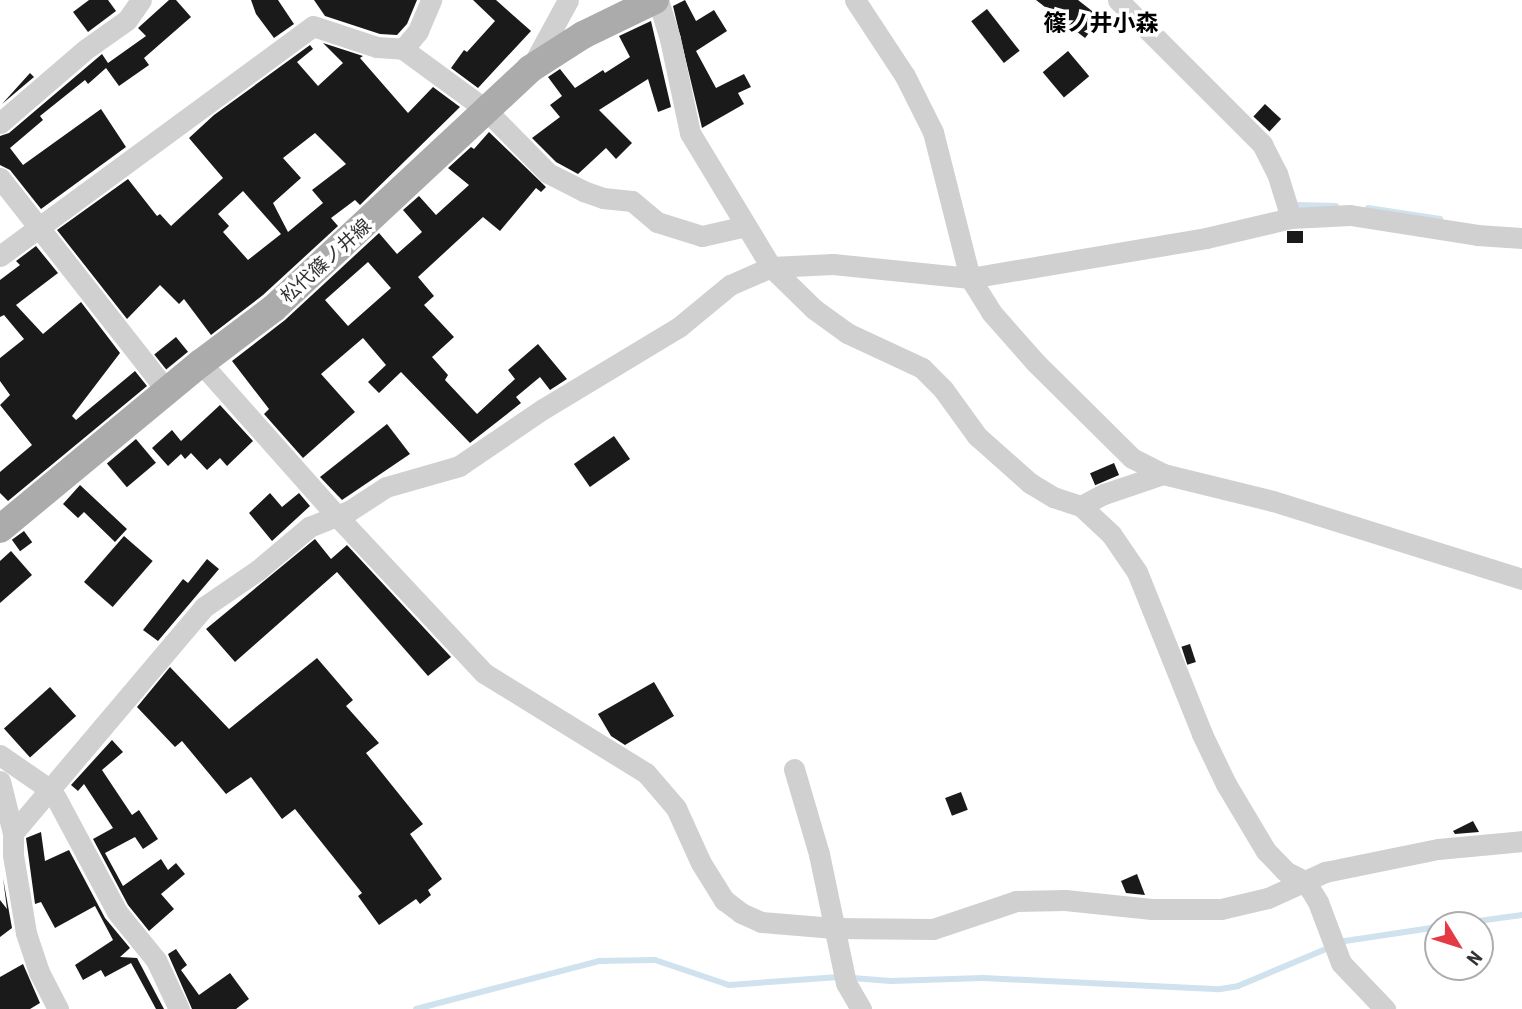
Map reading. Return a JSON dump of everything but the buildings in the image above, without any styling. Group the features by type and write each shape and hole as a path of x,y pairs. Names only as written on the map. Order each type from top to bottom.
{"main road":[{"name":"松代篠ノ井線","path":"0,529 201,363 284,299 530,69 583,35 656,0"}],"street":[{"path":"0,123 86,49 127,20 141,0"},
{"path":"402,49 418,31 430,0"},
{"path":"530,69 568,0"},
{"path":"656,0 670,39 690,133 771,267 814,309 847,333 922,368 943,389 977,436 1030,483 1053,497 1081,506 1111,534 1137,572 1202,734 1233,795 1266,851 1285,871 1305,881 1318,902 1332,946 1385,1009"},
{"path":"855,0 905,76 933,132 970,278 991,313 1036,363 1132,458 1163,474 1273,500 1522,579"},
{"path":"1118,0 1262,144 1277,173 1291,218"},
{"path":"0,256 313,26 377,47 402,49 485,109 548,173 583,191 603,198 632,201 657,222 702,236 746,226"},
{"path":"0,178 167,391"},
{"path":"13,833 204,607 258,570 309,527 337,516 386,487 459,466 543,409 679,327 730,285 771,267 833,264 970,278 1206,238 1291,218 1350,215 1522,238"},
{"path":"201,363 337,516 484,673 646,774 676,808 701,863 724,900 741,913 761,922 834,929 933,929 1016,901 1065,900 1152,909 1221,909 1268,898 1325,872 1438,849 1522,841"},
{"path":"1081,506 1104,494 1163,474"},
{"path":"0,755 49,789 82,844 117,912 156,960 179,1009"},
{"path":"794,769 819,854 845,977 860,1009"},
{"path":"0,781 13,833 13,855 26,933 39,972 58,1009"}],"waterway":[{"path":"1296,205 1336,206"},
{"path":"1368,208 1440,219"},
{"path":"1494,919 1522,915"},
{"path":"416,1009 599,961 655,960 729,985 839,977 891,981 983,978 1220,989 1238,986 1345,941 1424,929"}],"district":[{"name":"篠ノ井小森","path":"1101,24"}]}
